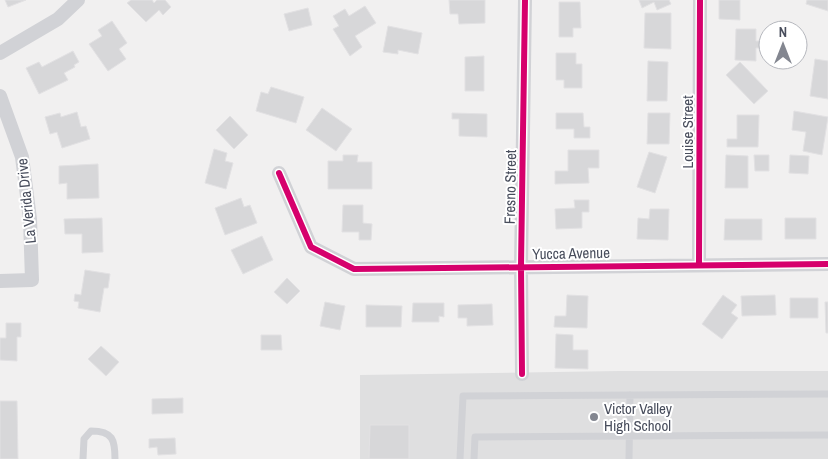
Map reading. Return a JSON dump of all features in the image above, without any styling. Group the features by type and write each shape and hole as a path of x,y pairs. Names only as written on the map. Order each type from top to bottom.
{"street":[{"path":"0,53 58,19 78,0"},
{"name":"Fresno Street","path":"522,374 521,266 525,0"},
{"name":"Louise Street","path":"699,264 700,0"},
{"name":"La Verida Drive","path":"0,96 22,157 30,219 32,280 0,280"},
{"name":"Yucca Avenue","path":"279,173 311,247 354,269 828,264"}],"lane":[{"path":"460,459 463,396 828,394"},
{"path":"629,459 630,395"},
{"path":"83,459 84,439 91,431 101,431 112,438 115,444 115,459"},
{"path":"474,459 474,437 828,435"}],"shaded area":[{"name":"Victor Valley High School","path":"619,371 828,371 828,459 360,459 360,375"}],"building":[{"path":"5,0 26,0 8,7"},
{"path":"131,0 152,0 154,3 157,0 165,0 171,7 163,15 159,10 146,22 127,3"},
{"path":"449,0 485,0 485,23 459,24 458,14 450,14"},
{"path":"639,0 669,0 671,4 657,10 654,2 642,8"},
{"path":"719,0 740,0 740,20 719,19"},
{"path":"807,0 828,0 828,11 806,4"},
{"path":"559,2 580,2 581,28 573,28 573,37 559,37"},
{"path":"365,6 376,23 355,36 362,47 350,56 333,29 339,26 333,16 345,9 349,16"},
{"path":"308,8 312,25 289,31 284,14"},
{"path":"645,13 671,13 671,49 644,48"},
{"path":"112,21 127,43 119,49 126,59 108,71 89,44 102,36 98,30"},
{"path":"388,26 422,33 418,54 398,50 398,54 383,52"},
{"path":"736,29 756,29 758,48 756,48 756,61 735,60"},
{"path":"73,51 79,62 74,65 75,67 64,73 68,80 39,94 26,68 39,62 42,67"},
{"path":"556,53 576,53 576,64 582,64 582,88 564,88 564,80 556,80"},
{"path":"484,56 484,91 465,91 465,57"},
{"path":"815,59 828,61 828,99 810,96"},
{"path":"648,61 668,62 667,101 647,101"},
{"path":"740,62 768,91 754,104 726,75"},
{"path":"271,87 304,97 296,123 256,111 261,92 268,94"},
{"path":"322,108 352,129 336,151 306,130"},
{"path":"794,111 828,117 822,155 803,151 806,132 792,130"},
{"path":"77,112 81,127 86,126 90,139 62,148 57,132 50,134 45,117 60,113 61,117"},
{"path":"452,113 487,114 487,137 459,136 459,119 452,119"},
{"path":"556,113 583,113 584,127 590,127 590,138 574,138 574,129 556,129"},
{"path":"648,113 670,113 669,144 647,144"},
{"path":"737,115 759,115 758,147 727,147 727,139 737,139"},
{"path":"230,116 248,135 234,149 216,130"},
{"path":"214,149 227,153 225,161 233,163 226,189 205,183"},
{"path":"568,150 599,150 599,168 588,168 589,183 555,184 555,171 568,171"},
{"path":"649,152 667,157 655,193 637,187"},
{"path":"343,155 358,155 357,162 372,162 372,189 328,189 328,161 343,161"},
{"path":"726,155 748,156 748,188 725,188"},
{"path":"754,155 769,155 769,171 755,171"},
{"path":"790,155 809,156 808,174 789,173"},
{"path":"98,164 99,198 67,199 67,183 59,184 59,166"},
{"path":"241,198 244,207 250,205 257,223 225,235 215,208"},
{"path":"574,200 589,200 589,212 582,212 582,228 556,229 555,209 575,208"},
{"path":"343,205 363,205 363,223 372,224 371,240 359,240 359,232 342,232"},
{"path":"650,209 669,209 668,240 637,239 638,218 649,219"},
{"path":"102,218 103,252 82,253 82,234 65,234 64,219"},
{"path":"785,218 816,218 816,239 785,239"},
{"path":"725,219 762,219 762,240 724,240"},
{"path":"262,236 273,260 243,274 231,250"},
{"path":"85,270 110,274 108,288 104,288 100,312 78,308 79,302 74,301 75,294 81,295"},
{"path":"287,278 300,291 287,304 274,292"},
{"path":"567,295 588,296 587,328 554,327 555,316 566,316"},
{"path":"723,295 737,305 731,313 738,318 722,339 702,324"},
{"path":"775,295 776,315 742,316 741,296"},
{"path":"790,298 818,298 818,318 790,318"},
{"path":"325,302 345,306 340,330 320,326"},
{"path":"825,302 828,302 828,333 826,333"},
{"path":"413,303 444,303 444,317 439,316 439,322 412,322"},
{"path":"492,304 493,325 467,326 467,318 458,318 458,305"},
{"path":"366,305 402,306 401,327 366,327"},
{"path":"6,323 21,323 21,337 17,337 17,361 0,360 0,338 6,338"},
{"path":"556,334 573,335 573,350 588,350 588,369 555,368"},
{"path":"261,335 281,335 282,350 261,350"},
{"path":"101,346 119,362 106,376 88,359"},
{"path":"183,398 183,413 152,414 152,399"},
{"path":"0,401 17,401 18,459 0,459"},
{"path":"370,425 409,425 409,459 369,459"},
{"path":"175,438 176,454 158,455 157,447 149,448 149,439"}],"cycle path":[{"path":"522,374 521,266 525,0"},
{"path":"699,264 700,0"},
{"path":"279,173 311,247 354,269 828,264"}],"place":[{"name":"Victor Valley High School","path":"594,417"}]}
